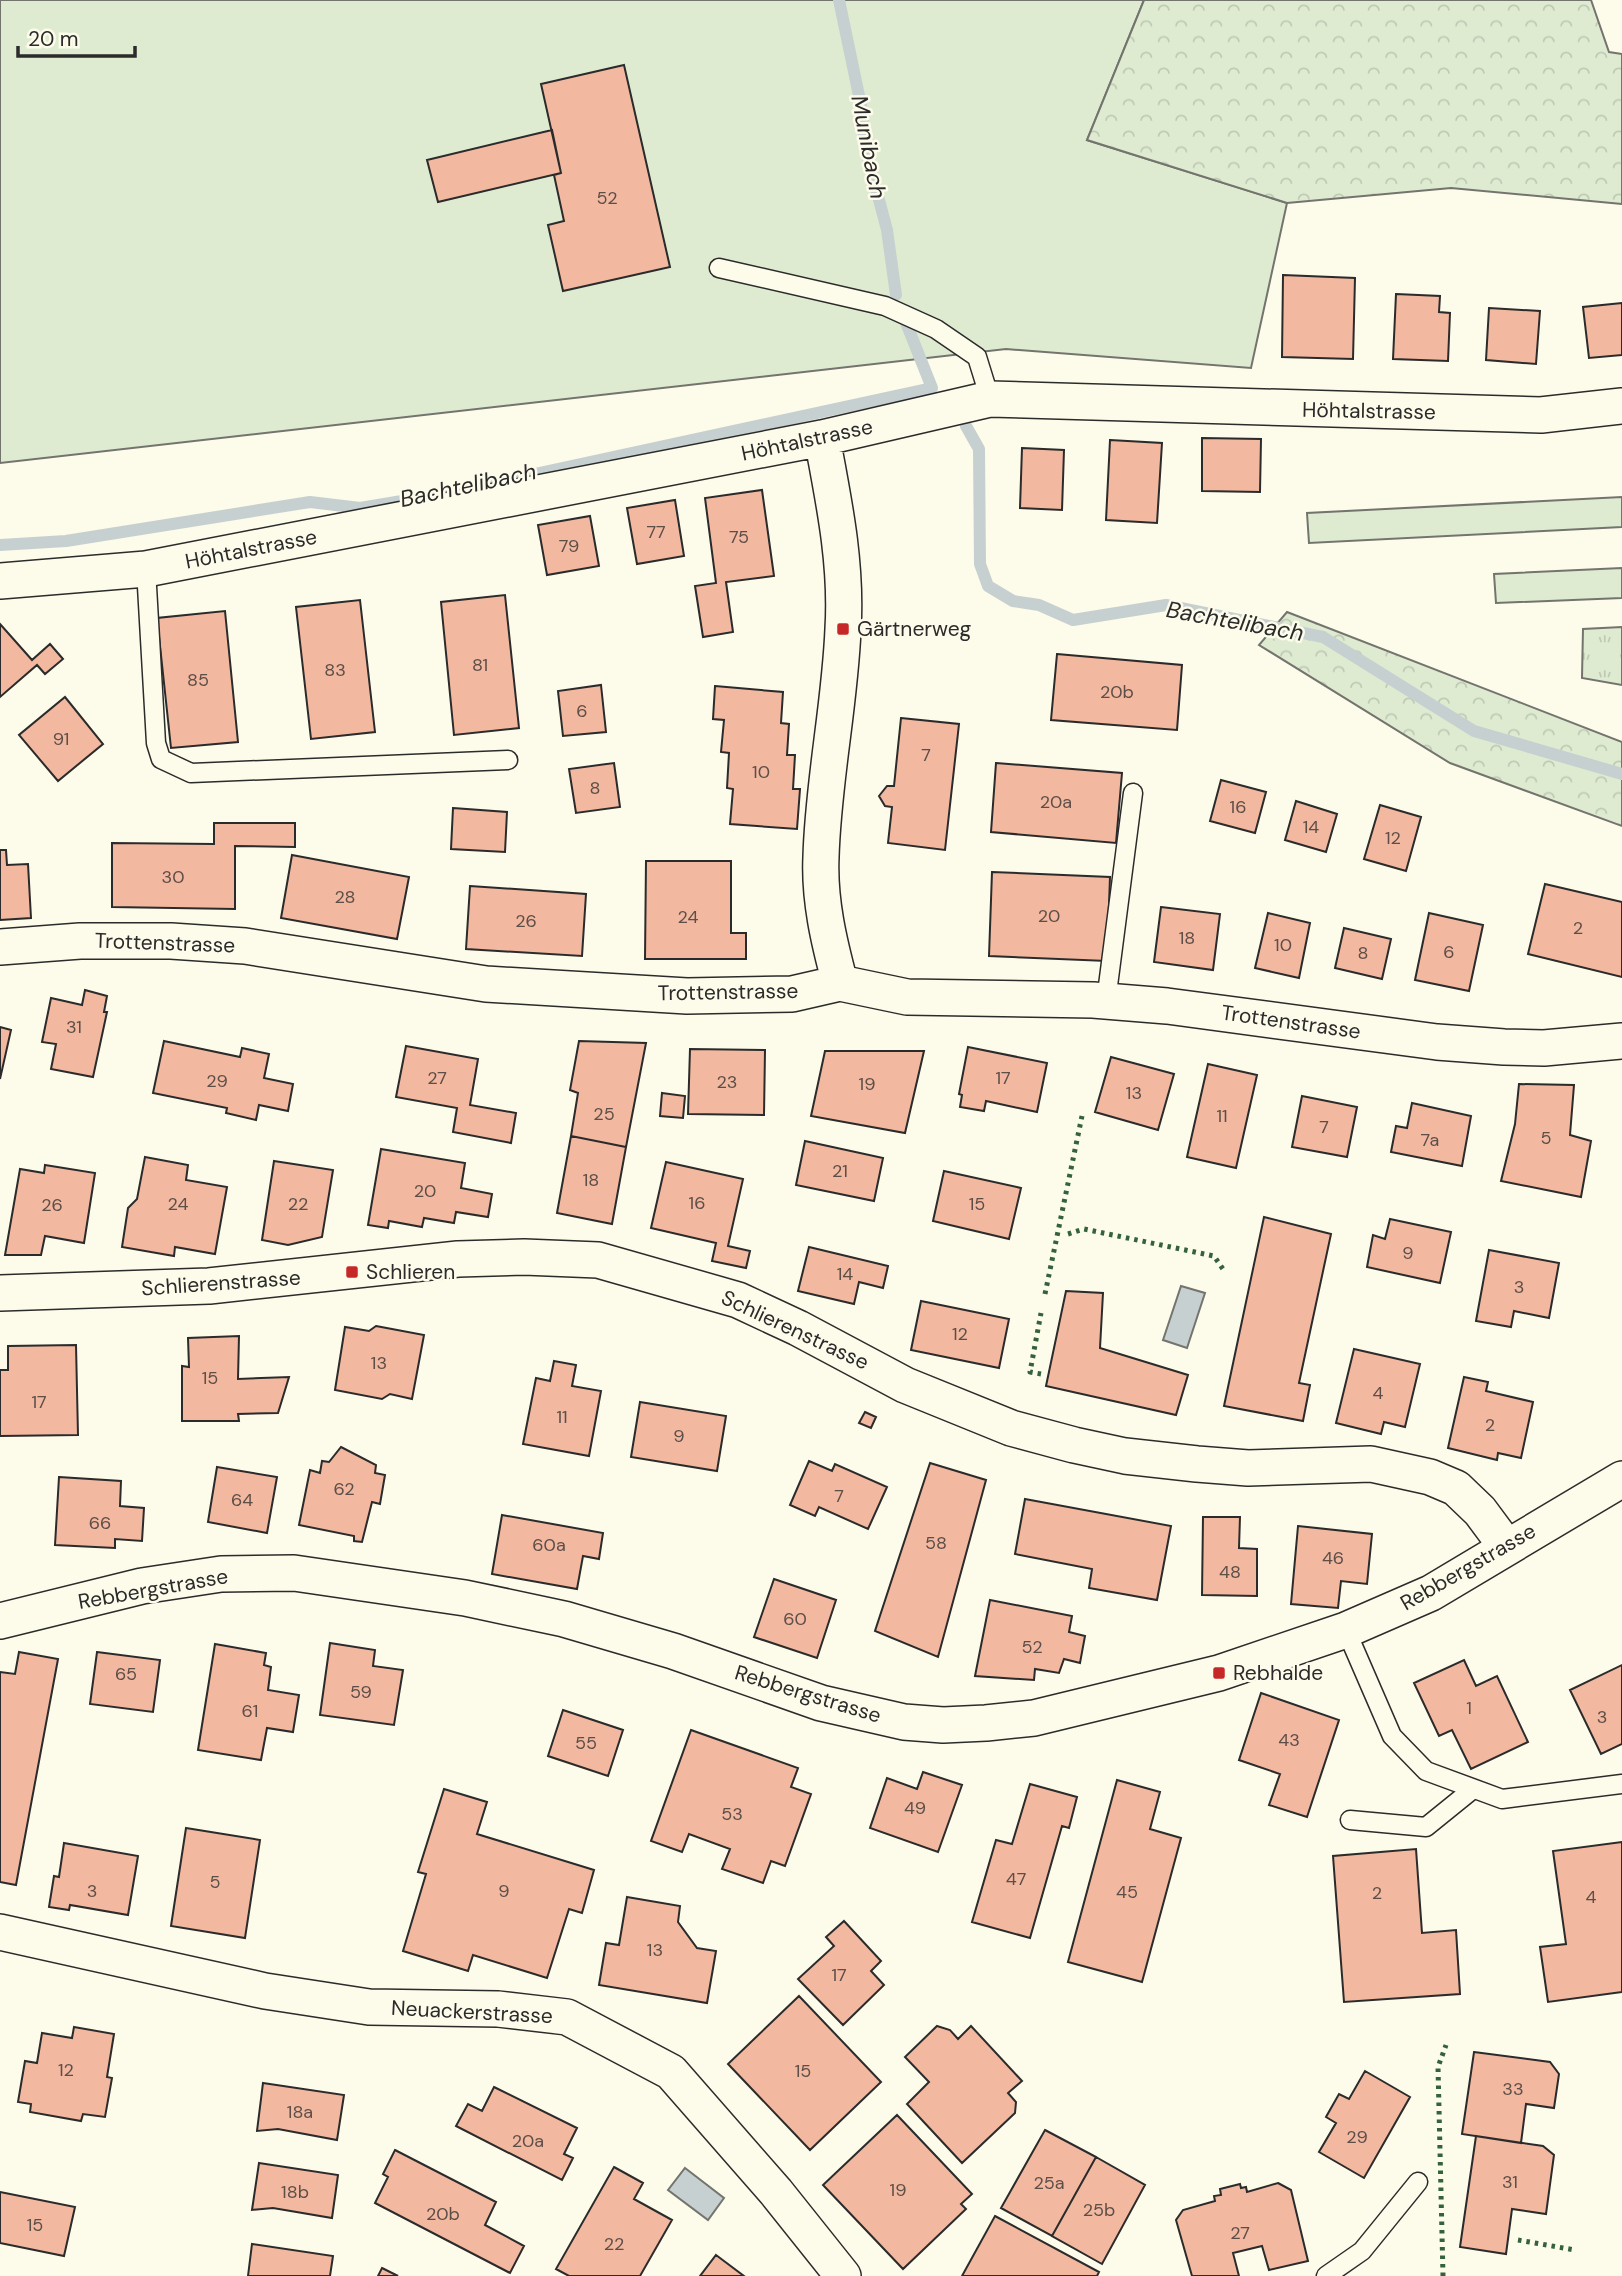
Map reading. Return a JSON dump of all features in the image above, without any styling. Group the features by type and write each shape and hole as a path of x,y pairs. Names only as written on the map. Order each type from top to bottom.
{"street":[{"name":"Höhtalstrasse","path":"0,581 146,569 822,438 990,399 1541,415 1622,406"},
{"path":"822,438 840,537 844,583 844,629 821,858 828,930 840,983"},
{"name":"Trottenstrasse","path":"0,947 80,941 183,942 245,946 486,985 687,996 792,994 840,983 907,997 1106,1001 1491,1046 1544,1048 1622,1041"},
{"name":"Schlierenstrasse","path":"0,1293 209,1286 458,1259 524,1256 598,1261 738,1300 798,1328 905,1385 1011,1429 1074,1446 1125,1456 1248,1468 1371,1464 1430,1477 1456,1488 1480,1511 1506,1546"},
{"name":"Rebbergstrasse","path":"0,1622 142,1586 221,1574 294,1573 465,1598 564,1619 673,1651 821,1703 904,1722 943,1725 1034,1718 1219,1673 1346,1630 1431,1593 1622,1479"},
{"name":"Neuackerstrasse","path":"0,1932 265,1991 369,2007 498,2009 567,2017 671,2072 776,2192 843,2276"}],"lane":[{"path":"719,268 885,306 936,329 977,357 990,399"},
{"path":"146,569 156,743 161,759 191,773 508,760"},
{"path":"1106,1001 1133,793"},
{"path":"1346,1630 1392,1736 1426,1771 1502,1799 1622,1784"},
{"path":"1350,1821 1426,1827 1473,1788"},
{"path":"1326,2276 1362,2251 1419,2182"}],"green space":[{"path":"0,0 1144,0 1087,140 1287,203 1251,368 1006,349 0,463"},
{"path":"1144,0 1591,0 1609,52 1622,54 1622,204 1451,188 1287,203 1087,140"},
{"path":"1622,497 1622,527 1309,543 1307,513"},
{"path":"1622,568 1622,598 1496,603 1494,574"},
{"path":"1287,612 1622,742 1622,826 1450,763 1259,645"},
{"path":"1622,627 1622,685 1582,678 1583,629"}],"shaded area":[{"path":"1181,1286 1205,1293 1187,1348 1163,1340"},
{"path":"685,2168 724,2198 708,2220 668,2190"}],"building":[{"path":"624,65 670,267 563,291 548,225 564,221 554,175 561,173 541,84"},
{"path":"552,130 561,173 438,202 427,160"},
{"path":"1283,275 1355,278 1353,359 1282,357"},
{"path":"1396,294 1440,296 1439,312 1450,313 1448,361 1393,359"},
{"path":"1622,303 1622,355 1589,358 1583,307"},
{"path":"1489,308 1540,311 1536,364 1486,360"},
{"path":"1202,438 1261,439 1260,492 1202,491"},
{"path":"1110,440 1162,443 1157,523 1106,520"},
{"path":"1022,448 1064,450 1062,510 1020,508"},
{"path":"762,490 774,576 726,582 733,632 703,637 695,586 716,583 705,498"},
{"path":"675,500 684,556 637,564 627,508"},
{"path":"590,516 599,566 547,575 538,525"},
{"path":"505,595 519,728 454,735 441,602"},
{"path":"360,600 375,732 311,739 296,607"},
{"path":"225,611 238,742 171,748 157,618"},
{"path":"0,624 32,660 50,644 63,659 45,674 37,665 0,697"},
{"path":"1057,654 1182,665 1177,730 1051,720"},
{"path":"601,685 606,732 563,736 558,691"},
{"path":"715,686 783,692 781,723 789,724 787,755 795,755 793,789 800,789 797,829 730,824 733,789 727,788 729,753 721,752 724,720 713,719"},
{"path":"65,697 103,744 58,781 19,735"},
{"path":"901,718 959,724 945,850 888,843 892,807 885,806 879,796 887,786 894,786"},
{"path":"614,763 620,807 576,813 569,769"},
{"path":"996,763 1122,773 1116,843 991,832"},
{"path":"1221,780 1266,792 1255,833 1210,821"},
{"path":"1296,801 1337,814 1326,852 1285,840"},
{"path":"1380,805 1421,817 1406,871 1364,859"},
{"path":"453,808 507,812 505,852 451,849"},
{"path":"214,823 295,823 295,847 235,846 235,909 112,907 112,843 214,844"},
{"path":"0,850 6,850 7,865 28,864 31,918 0,920"},
{"path":"292,855 409,877 397,939 281,918"},
{"path":"646,861 731,861 731,933 746,933 746,959 645,959"},
{"path":"992,872 1110,877 1107,961 989,956"},
{"path":"1545,884 1622,902 1622,977 1528,954"},
{"path":"470,886 586,894 582,956 466,949"},
{"path":"1161,907 1220,914 1213,970 1154,962"},
{"path":"1268,913 1310,923 1299,978 1255,968"},
{"path":"1429,913 1483,925 1469,991 1415,980"},
{"path":"1344,928 1391,939 1382,979 1335,968"},
{"path":"85,990 107,996 104,1012 107,1012 93,1077 51,1069 56,1044 42,1042 51,998 82,1005"},
{"path":"0,1027 11,1030 0,1079"},
{"path":"164,1041 240,1057 242,1048 269,1054 264,1078 293,1084 288,1111 259,1105 256,1120 226,1113 227,1108 153,1093"},
{"path":"579,1041 646,1043 626,1147 571,1136 578,1093 570,1090"},
{"path":"406,1046 478,1059 470,1105 516,1113 511,1143 453,1132 457,1108 396,1097"},
{"path":"968,1047 1047,1063 1037,1112 986,1101 984,1111 960,1107 962,1095 959,1094"},
{"path":"690,1049 765,1050 764,1115 688,1114"},
{"path":"825,1051 924,1051 905,1133 811,1116"},
{"path":"1111,1057 1174,1074 1158,1130 1095,1112"},
{"path":"1208,1064 1257,1075 1236,1168 1187,1157"},
{"path":"1519,1084 1574,1085 1570,1135 1591,1141 1581,1197 1501,1181 1515,1124"},
{"path":"662,1093 685,1096 683,1118 660,1116"},
{"path":"1302,1096 1357,1107 1347,1157 1292,1147"},
{"path":"1412,1103 1471,1116 1462,1166 1391,1152 1396,1126 1407,1128"},
{"path":"571,1136 626,1147 612,1224 557,1213"},
{"path":"805,1141 883,1158 874,1201 796,1185"},
{"path":"381,1149 465,1163 461,1188 492,1194 488,1217 456,1212 454,1223 424,1218 422,1227 389,1221 388,1228 368,1225"},
{"path":"145,1157 188,1165 186,1180 227,1187 215,1254 175,1247 174,1256 122,1247 128,1208 137,1199"},
{"path":"274,1161 333,1170 322,1237 288,1245 262,1240"},
{"path":"666,1162 743,1179 728,1246 750,1251 746,1268 712,1261 716,1243 651,1228"},
{"path":"45,1165 95,1173 84,1243 45,1236 41,1255 5,1255 20,1169 44,1173"},
{"path":"944,1171 1021,1188 1009,1239 933,1221"},
{"path":"1264,1217 1331,1234 1299,1383 1310,1385 1303,1421 1224,1406"},
{"path":"1390,1219 1451,1232 1440,1283 1367,1267 1373,1235 1385,1239"},
{"path":"809,1247 888,1266 883,1288 859,1282 854,1304 798,1291"},
{"path":"1489,1250 1559,1263 1549,1318 1514,1311 1511,1327 1476,1321"},
{"path":"1066,1291 1103,1293 1100,1348 1188,1375 1176,1415 1046,1386"},
{"path":"921,1301 1009,1319 999,1368 911,1350"},
{"path":"376,1326 424,1335 412,1399 390,1394 382,1399 335,1390 345,1327 369,1331"},
{"path":"239,1336 238,1379 289,1377 278,1413 238,1414 239,1421 182,1421 182,1366 189,1367 188,1338"},
{"path":"76,1345 78,1435 0,1436 0,1370 8,1370 8,1346"},
{"path":"1354,1349 1420,1364 1405,1427 1384,1422 1381,1434 1336,1423"},
{"path":"554,1361 576,1365 572,1386 601,1391 589,1456 523,1444 536,1378 550,1381"},
{"path":"1464,1377 1488,1382 1486,1391 1533,1402 1521,1458 1498,1453 1497,1460 1448,1448"},
{"path":"640,1402 726,1416 717,1471 631,1457"},
{"path":"865,1412 876,1417 871,1428 859,1423"},
{"path":"341,1447 376,1465 375,1473 385,1475 380,1504 372,1502 362,1542 354,1541 354,1536 299,1525 310,1470 320,1473 322,1461 329,1462"},
{"path":"809,1461 832,1471 835,1464 887,1487 868,1529 819,1507 815,1516 790,1505"},
{"path":"930,1463 986,1480 938,1657 875,1631"},
{"path":"217,1467 277,1477 267,1533 208,1522"},
{"path":"59,1477 121,1481 120,1506 144,1508 142,1541 115,1539 115,1548 55,1545"},
{"path":"1025,1499 1171,1526 1157,1600 1089,1588 1092,1569 1015,1554"},
{"path":"502,1515 603,1533 599,1559 583,1556 577,1589 492,1574"},
{"path":"1203,1517 1240,1517 1239,1548 1257,1549 1257,1596 1202,1595"},
{"path":"1298,1526 1372,1534 1367,1584 1341,1581 1338,1608 1291,1604"},
{"path":"774,1579 836,1600 817,1658 754,1637"},
{"path":"990,1600 1072,1616 1069,1632 1085,1636 1080,1663 1064,1659 1059,1673 1035,1669 1034,1680 975,1676"},
{"path":"330,1643 375,1650 373,1666 403,1670 394,1725 320,1715"},
{"path":"215,1644 266,1653 264,1665 271,1667 268,1690 299,1695 293,1732 267,1728 261,1760 198,1750"},
{"path":"19,1652 58,1659 16,1885 0,1882 0,1672 15,1674"},
{"path":"97,1652 160,1660 153,1712 90,1704"},
{"path":"1464,1660 1476,1686 1497,1676 1528,1742 1471,1769 1452,1730 1439,1736 1414,1683"},
{"path":"1622,1665 1622,1744 1601,1754 1570,1690"},
{"path":"1261,1693 1339,1720 1307,1817 1269,1805 1280,1774 1239,1760"},
{"path":"563,1710 623,1730 608,1776 548,1756"},
{"path":"691,1730 798,1768 791,1787 811,1794 785,1866 771,1861 763,1883 722,1869 730,1849 689,1834 682,1852 651,1841"},
{"path":"923,1772 962,1785 938,1852 870,1828 887,1778 917,1789"},
{"path":"1117,1780 1160,1792 1150,1829 1181,1838 1142,1982 1068,1962"},
{"path":"1030,1784 1077,1797 1069,1828 1062,1826 1030,1938 972,1922 996,1840 1012,1844"},
{"path":"444,1789 487,1802 477,1834 594,1870 582,1913 569,1909 547,1978 473,1955 468,1971 403,1951 426,1874 418,1872"},
{"path":"186,1828 260,1840 245,1938 171,1926"},
{"path":"1622,1842 1622,1992 1548,2002 1540,1947 1566,1944 1553,1851"},
{"path":"64,1843 138,1856 128,1915 70,1905 69,1910 49,1907 54,1876 59,1877"},
{"path":"1416,1849 1422,1933 1456,1930 1460,1994 1344,2002 1333,1856"},
{"path":"627,1897 680,1906 678,1922 697,1948 716,1951 707,2003 599,1985 606,1943 619,1945"},
{"path":"844,1921 881,1961 871,1971 884,1985 843,2025 798,1979 834,1946 826,1937"},
{"path":"799,1996 881,2082 810,2150 728,2064"},
{"path":"937,2026 950,2030 958,2039 971,2026 1022,2081 1008,2093 1016,2102 1015,2113 962,2163 907,2104 929,2082 905,2057"},
{"path":"74,2027 114,2034 107,2077 112,2078 105,2117 83,2114 81,2121 30,2112 31,2104 18,2102 25,2061 37,2063 42,2033 72,2038"},
{"path":"1474,2052 1550,2062 1559,2074 1554,2108 1526,2104 1521,2143 1462,2134"},
{"path":"1365,2071 1410,2097 1364,2178 1319,2152 1336,2123 1326,2117 1339,2094 1349,2099"},
{"path":"263,2083 344,2095 337,2140 278,2129 257,2131"},
{"path":"494,2087 577,2128 564,2154 573,2158 562,2180 456,2126 468,2104 482,2111"},
{"path":"897,2115 972,2194 961,2204 966,2209 903,2269 823,2185"},
{"path":"1045,2130 1096,2157 1052,2236 1001,2208"},
{"path":"1476,2136 1543,2146 1554,2155 1546,2214 1512,2209 1506,2254 1460,2247"},
{"path":"395,2150 496,2202 485,2225 524,2246 510,2273 375,2203 388,2177 383,2174"},
{"path":"1096,2157 1145,2185 1102,2264 1052,2236"},
{"path":"259,2163 338,2175 332,2218 273,2208 252,2210"},
{"path":"614,2167 643,2183 634,2199 672,2220 640,2276 569,2276 556,2269"},
{"path":"1278,2183 1291,2190 1308,2261 1269,2270 1262,2246 1233,2253 1239,2276 1192,2276 1176,2220 1183,2210 1215,2201 1214,2196 1221,2195 1220,2189 1240,2184 1241,2188 1246,2187 1247,2192"},
{"path":"0,2192 75,2207 64,2256 0,2243"},
{"path":"995,2216 1099,2272 1097,2276 962,2276"},
{"path":"252,2244 333,2256 330,2276 248,2276"},
{"path":"716,2255 744,2276 700,2276"},
{"path":"382,2268 398,2276 378,2276"}],"waterway":[{"name":"Munibach","path":"839,0 862,110 865,147 887,230 896,295"},
{"name":"Bachtelibach","path":"0,545 66,541 310,502 360,508 438,495 932,388 905,320"},
{"name":"Bachtelibach","path":"966,426 979,449 980,564 988,586 1013,601 1039,605 1073,620 1166,605 1323,637 1474,731 1622,774"}],"hedge":[{"path":"1045,1294 1082,1116"},
{"path":"1068,1234 1084,1229 1214,1256 1225,1272"},
{"path":"1041,1313 1030,1372 1041,1374"},
{"path":"1443,2276 1438,2067 1446,2045"},
{"path":"1518,2240 1575,2250"}],"place":[{"name":"Gärtnerweg","path":"843,629"},
{"name":"Schlieren","path":"352,1272"},
{"name":"Rebhalde","path":"1219,1673"}]}
